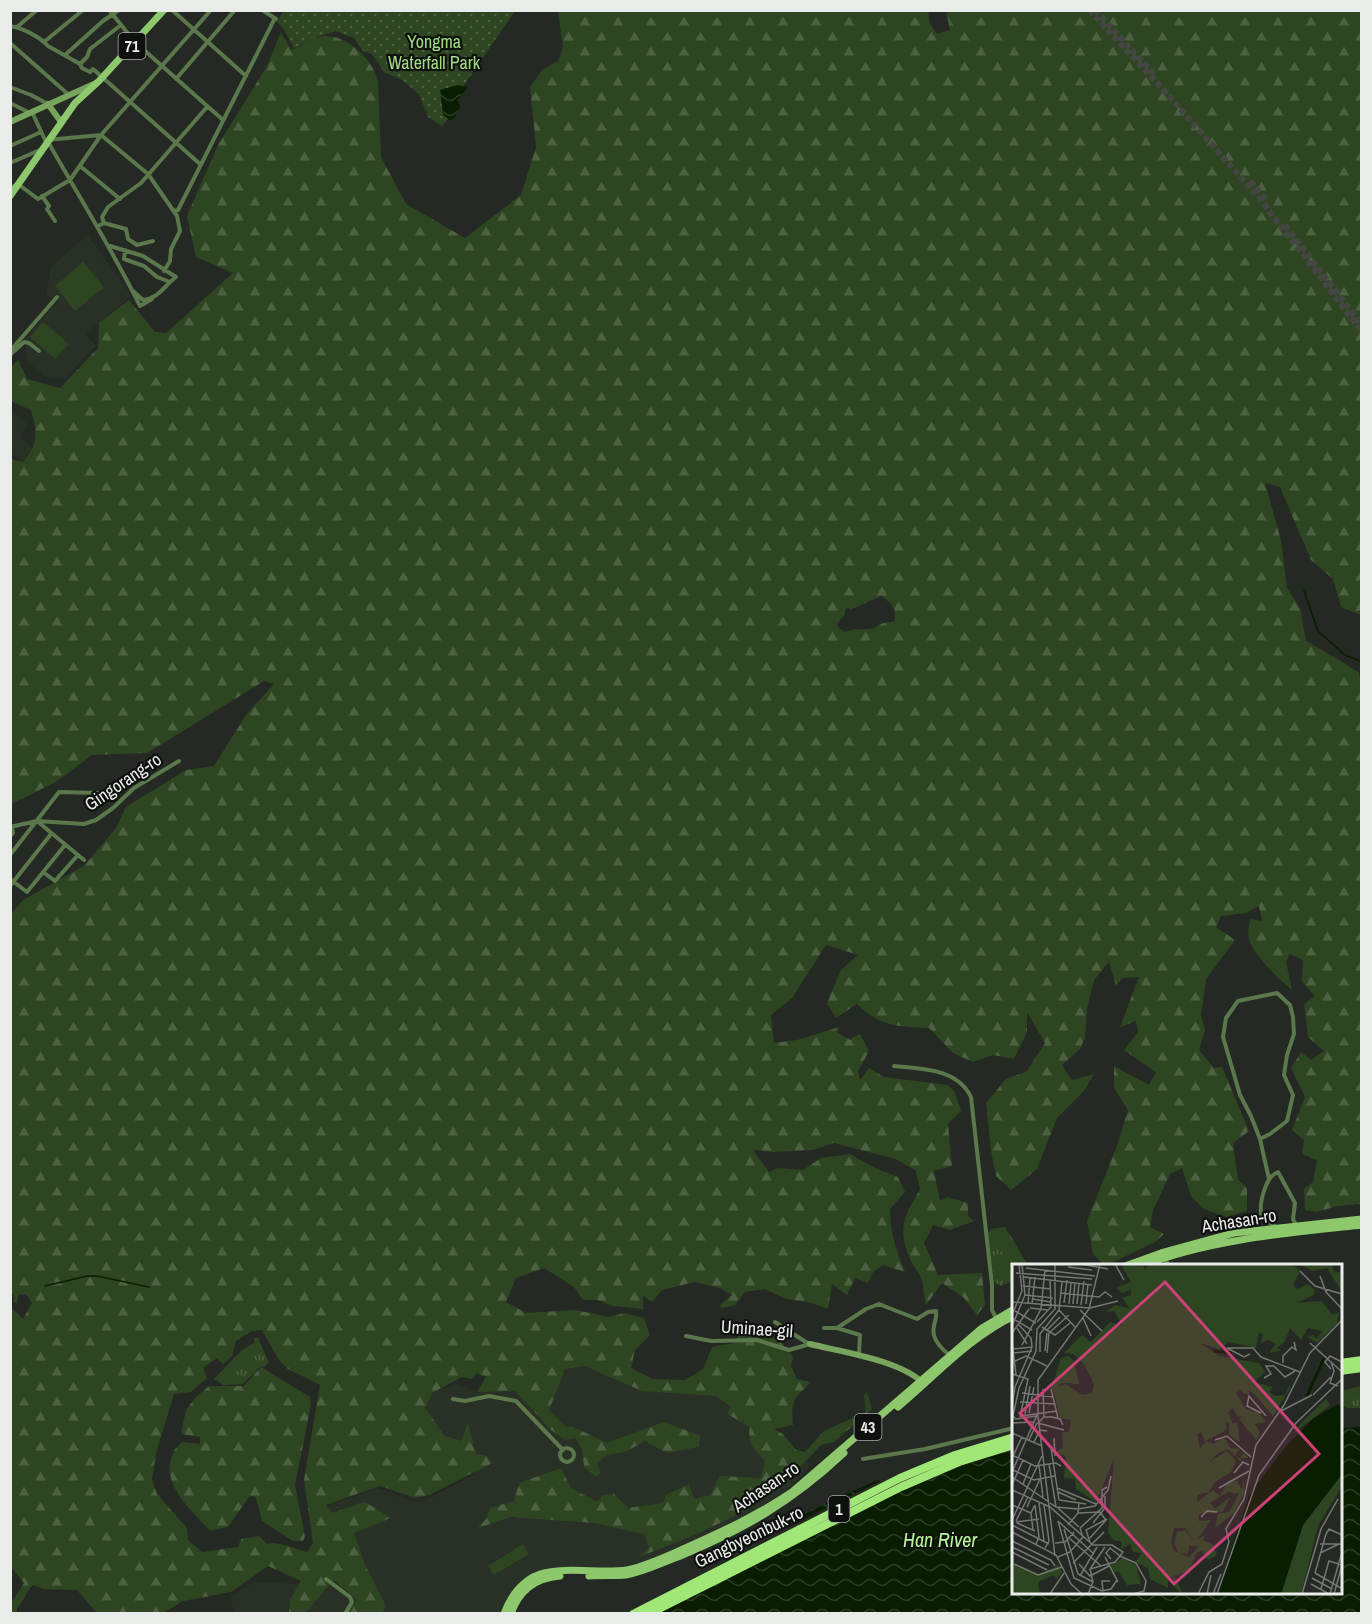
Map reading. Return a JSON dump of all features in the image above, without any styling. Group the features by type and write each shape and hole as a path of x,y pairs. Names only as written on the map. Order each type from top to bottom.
{"highway":[{"path":"1342,1363 1362,1360"},
{"path":"1342,1371 1362,1368"},
{"name":"Gangbyeonbuk-ro","path":"648,1614 672,1597 900,1478 955,1455 1012,1438"},
{"name":"Gangbyeonbuk-ro","path":"633,1614 901,1487 959,1462 1012,1446"}],"main road":[{"name":"71","path":"10,196 75,102 100,80 164,10"},
{"name":"Achasan-ro","path":"1131,1264 1223,1236 1362,1218"},
{"name":"Achasan-ro","path":"1146,1264 1209,1245 1240,1239 1350,1226 1362,1227"},
{"name":"Achasan-ro","path":"512,1614 519,1596 534,1582 552,1577 635,1573 737,1530 789,1500 951,1355 1012,1310"},
{"name":"Achasan-ro","path":"998,1321 1012,1317"},
{"name":"Achasan-ro","path":"504,1614 517,1590 539,1575 625,1570 640,1566 717,1534 766,1509 792,1492 989,1326"}],"street":[{"path":"44,42 83,10"},
{"path":"65,55 111,13 119,10"},
{"path":"172,10 246,76"},
{"path":"10,188 18,184 38,199 70,180 101,135 210,10"},
{"path":"176,79 235,10"},
{"path":"174,211 178,210 275,19 262,10"},
{"path":"18,27 34,12"},
{"path":"111,13 135,42 223,120"},
{"path":"80,64 96,44 121,25"},
{"path":"10,27 18,27 80,64 82,68 90,72 93,69 100,80 129,102 200,164"},
{"path":"10,43 69,95"},
{"path":"10,122 100,80"},
{"path":"10,87 48,104 61,122"},
{"path":"10,103 31,112 98,226 140,306 160,294 176,277 143,255 109,246"},
{"path":"104,223 102,217 108,207 141,183 207,107"},
{"path":"10,146 41,132"},
{"path":"47,141 101,135 148,174 174,211 179,223 180,231 171,249 170,261 164,271"},
{"path":"10,163 41,150"},
{"path":"80,166 120,199"},
{"path":"42,196 55,221"},
{"path":"98,226 104,223 126,229 128,239 137,245 153,241"},
{"path":"125,250 124,259 144,266 156,277 170,282"},
{"path":"10,353 12,345 57,297"},
{"path":"10,353 24,342 39,351"},
{"name":"Gingorang-ro","path":"11,827 37,821 84,824 96,820 134,788 179,761"},
{"path":"10,855 59,792 98,793 105,798"},
{"path":"37,821 84,860"},
{"path":"10,836 13,833 11,827"},
{"path":"51,834 12,882 27,892 65,845"},
{"path":"43,872 55,882 78,855"},
{"path":"1260,1139 1287,1121 1293,1095 1284,1075 1287,1055 1294,1034 1293,1017 1290,1005 1277,993 1238,1001 1226,1018 1223,1037 1240,1095 1260,1139 1269,1179"},
{"path":"894,1066 942,1073 958,1081 971,1097 992,1285 992,1310 998,1321"},
{"path":"1279,1228 1262,1218 1259,1209 1269,1179 1272,1174 1278,1172 1295,1203 1293,1219 1298,1227"},
{"path":"1164,1257 1167,1264"},
{"path":"837,1328 866,1309 879,1304 917,1319 927,1312 936,1311 933,1329 940,1348 951,1355"},
{"path":"775,1322 810,1344"},
{"path":"824,1328 837,1328 860,1335 860,1354"},
{"name":"Uminae-gil","path":"686,1336 711,1341 757,1340 789,1350 810,1344 860,1354 916,1375 922,1382"},
{"path":"453,1399 465,1401 489,1396 516,1401 563,1450"},
{"path":"863,1459 925,1449 1012,1428"},
{"path":"326,1579 350,1597 352,1602 345,1614"}],"shaded area":[{"path":"87,235 131,295 86,334 96,346 65,379 46,378 27,361 26,338 56,303 61,307 56,301 46,295 51,267"},
{"path":"10,408 27,424 20,437 32,448 23,461 11,454"},
{"path":"570,1360 716,1396 797,1454 810,1467 789,1488 744,1518 640,1564 625,1567 549,1570 526,1579 513,1589 502,1613 234,1613 230,1597 252,1583 296,1584 326,1578 322,1517 329,1506 378,1488 414,1502 426,1500 475,1474 424,1408 431,1393 456,1384 477,1392 515,1391"}],"green space":[{"name":"Yongma Waterfall Park","path":"284,10 515,11 462,88 456,110 442,126 428,117 419,94 402,80 384,72 372,54 363,51 354,38 336,31 294,48 277,22"},
{"path":"558,11 928,11 930,24 937,34 950,30 946,11 1361,11 1361,615 1341,607 1333,579 1311,560 1280,487 1265,483 1281,540 1287,588 1300,608 1306,641 1359,673 1361,687 1361,1204 1337,1206 1317,1212 1305,1210 1304,1189 1313,1182 1317,1160 1302,1154 1304,1140 1292,1130 1305,1097 1291,1068 1301,1052 1311,1060 1324,1051 1308,1037 1304,1004 1315,996 1302,982 1303,960 1290,954 1286,962 1292,990 1266,965 1250,941 1248,932 1251,919 1262,921 1259,906 1246,913 1221,916 1216,927 1235,940 1206,979 1201,1015 1205,1030 1199,1050 1214,1068 1222,1067 1249,1131 1233,1143 1238,1180 1247,1188 1247,1211 1226,1217 1204,1209 1191,1196 1182,1168 1170,1174 1153,1210 1150,1227 1164,1234 1155,1242 1109,1264 1103,1264 1093,1254 1087,1221 1117,1146 1128,1110 1114,1088 1114,1066 1149,1085 1156,1072 1124,1050 1138,1032 1136,1021 1120,1027 1139,977 1123,978 1116,985 1109,962 1094,980 1087,1008 1085,1038 1080,1049 1062,1065 1072,1080 1094,1074 1084,1091 1057,1118 1037,1169 1011,1190 996,1176 986,1103 1006,1079 1027,1071 1045,1043 1027,1012 1027,1032 1014,1059 993,1055 973,1062 953,1053 929,1028 899,1026 881,1021 857,1004 836,1018 827,1003 841,970 858,955 826,945 792,998 771,1015 774,1043 797,1040 840,1027 836,1032 851,1040 860,1034 869,1051 858,1071 860,1080 869,1068 884,1077 947,1085 954,1091 961,1111 948,1124 952,1166 934,1171 940,1201 947,1197 968,1203 968,1216 974,1221 950,1230 933,1225 924,1243 938,1275 982,1273 985,1305 977,1315 963,1297 942,1283 926,1305 922,1279 911,1261 903,1232 909,1208 920,1190 916,1171 896,1159 834,1143 813,1150 773,1152 753,1150 769,1172 778,1168 803,1170 821,1158 850,1154 877,1169 898,1177 905,1192 890,1209 890,1218 894,1241 905,1272 883,1265 873,1272 868,1283 855,1278 847,1295 832,1284 828,1309 783,1298 765,1289 745,1292 735,1305 722,1308 720,1305 732,1295 720,1288 695,1282 662,1290 652,1302 643,1296 643,1309 613,1306 597,1300 583,1300 574,1287 544,1268 516,1278 506,1302 526,1313 575,1310 609,1317 624,1313 644,1318 650,1335 635,1350 631,1368 653,1379 685,1380 703,1369 712,1347 735,1343 739,1335 762,1335 779,1340 793,1357 791,1366 797,1379 811,1382 794,1401 793,1425 774,1429 783,1434 796,1450 805,1452 824,1431 866,1412 864,1396 867,1392 872,1409 834,1442 821,1445 797,1470 786,1474 786,1482 746,1511 639,1557 649,1547 644,1534 594,1523 511,1517 478,1528 486,1519 490,1508 514,1501 519,1483 561,1468 571,1488 597,1502 603,1495 614,1494 628,1508 663,1503 666,1495 689,1484 694,1499 710,1495 720,1476 761,1478 765,1461 751,1442 750,1427 727,1414 731,1407 716,1396 642,1391 585,1366 565,1369 549,1410 567,1428 571,1426 607,1443 664,1422 701,1436 698,1447 667,1453 645,1441 625,1452 607,1455 597,1464 601,1472 596,1477 584,1467 582,1449 575,1438 566,1440 551,1430 515,1391 477,1392 486,1377 477,1373 471,1379 462,1377 432,1393 425,1408 445,1436 461,1441 468,1423 476,1454 487,1456 492,1463 429,1495 415,1498 380,1486 326,1505 332,1513 365,1502 391,1518 354,1533 365,1565 384,1602 385,1608 382,1613 347,1613 357,1600 334,1580 305,1613 289,1613 290,1600 301,1581 268,1566 231,1592 183,1601 163,1613 97,1613 77,1590 43,1589 33,1585 17,1608 17,1613 11,1613 10,1605 24,1583 10,1566 11,1311 13,1309 23,1319 32,1303 26,1294 18,1295 17,1303 14,1303 13,1293 11,1294 11,914 23,900 84,866 116,828 126,807 186,770 214,766 246,715 274,684 264,681 147,753 92,755 56,782 11,804 11,459 23,462 32,449 35,432 31,410 11,401 11,367 18,360 27,379 60,388 98,348 99,323 129,300 155,332 166,333 233,273 196,257 187,216 218,145 267,66 281,32 291,50 314,39 327,36 344,40 359,51 371,65 378,81 381,157 406,204 465,238 521,195 536,147 530,87 542,70 558,61 563,47","holes":["881,596 893,606 894,622 886,622 870,629 845,632 839,628 837,624 848,607 850,610","262,1330 279,1360 288,1369 320,1385 304,1480 313,1543 307,1552 281,1544 267,1544 259,1536 241,1539 238,1547 202,1552 188,1540 187,1528 157,1494 152,1480 156,1453 174,1394 191,1392 207,1378 203,1368 217,1358 223,1364 232,1356 236,1341 252,1331"]},
{"path":"83,262 104,287 75,311 55,286"},
{"path":"43,322 69,344 55,359 30,337"},
{"path":"1005,1227 1027,1264 1012,1264 1012,1281 1001,1286 994,1282 988,1233 991,1229"},
{"path":"1018,1252 1019,1264 1012,1264 1012,1275 998,1277 995,1255"},
{"path":"254,1338 259,1338 269,1362 264,1367 261,1366 243,1384 224,1385 214,1379 242,1350 254,1343"},
{"path":"261,1367 310,1397 311,1405 295,1485 305,1537 303,1541 293,1541 262,1521 256,1498 253,1496 249,1497 228,1527 210,1531 180,1496 170,1475 170,1464 177,1447 182,1442 200,1444 200,1437 181,1434 186,1410 196,1397 209,1386 244,1386"},
{"path":"1361,1386 1361,1408 1347,1408 1342,1404 1342,1391"},
{"path":"523,1544 529,1554 494,1575 488,1566"}],"water":[{"path":"458,85 468,87 458,100 460,107 455,117 450,120 443,115 440,90"},
{"name":"Han River","path":"1361,1427 1361,1613 629,1614 776,1536 807,1513 878,1480 968,1458 1012,1452 1012,1594 1342,1594 1342,1428"}],"pier":[{"path":"1012,1449 907,1488 655,1614 626,1614 643,1600 898,1472 967,1455"}],"waterway":[{"path":"1304,591 1318,631 1345,655 1362,662"},
{"path":"45,1286 87,1276 97,1276 149,1287"}],"tunnel":[{"path":"1089,10 1260,199 1362,332"},
{"path":"1095,10 1155,75"},
{"path":"1250,181 1266,200"},
{"path":"1285,225 1362,325"}]}
